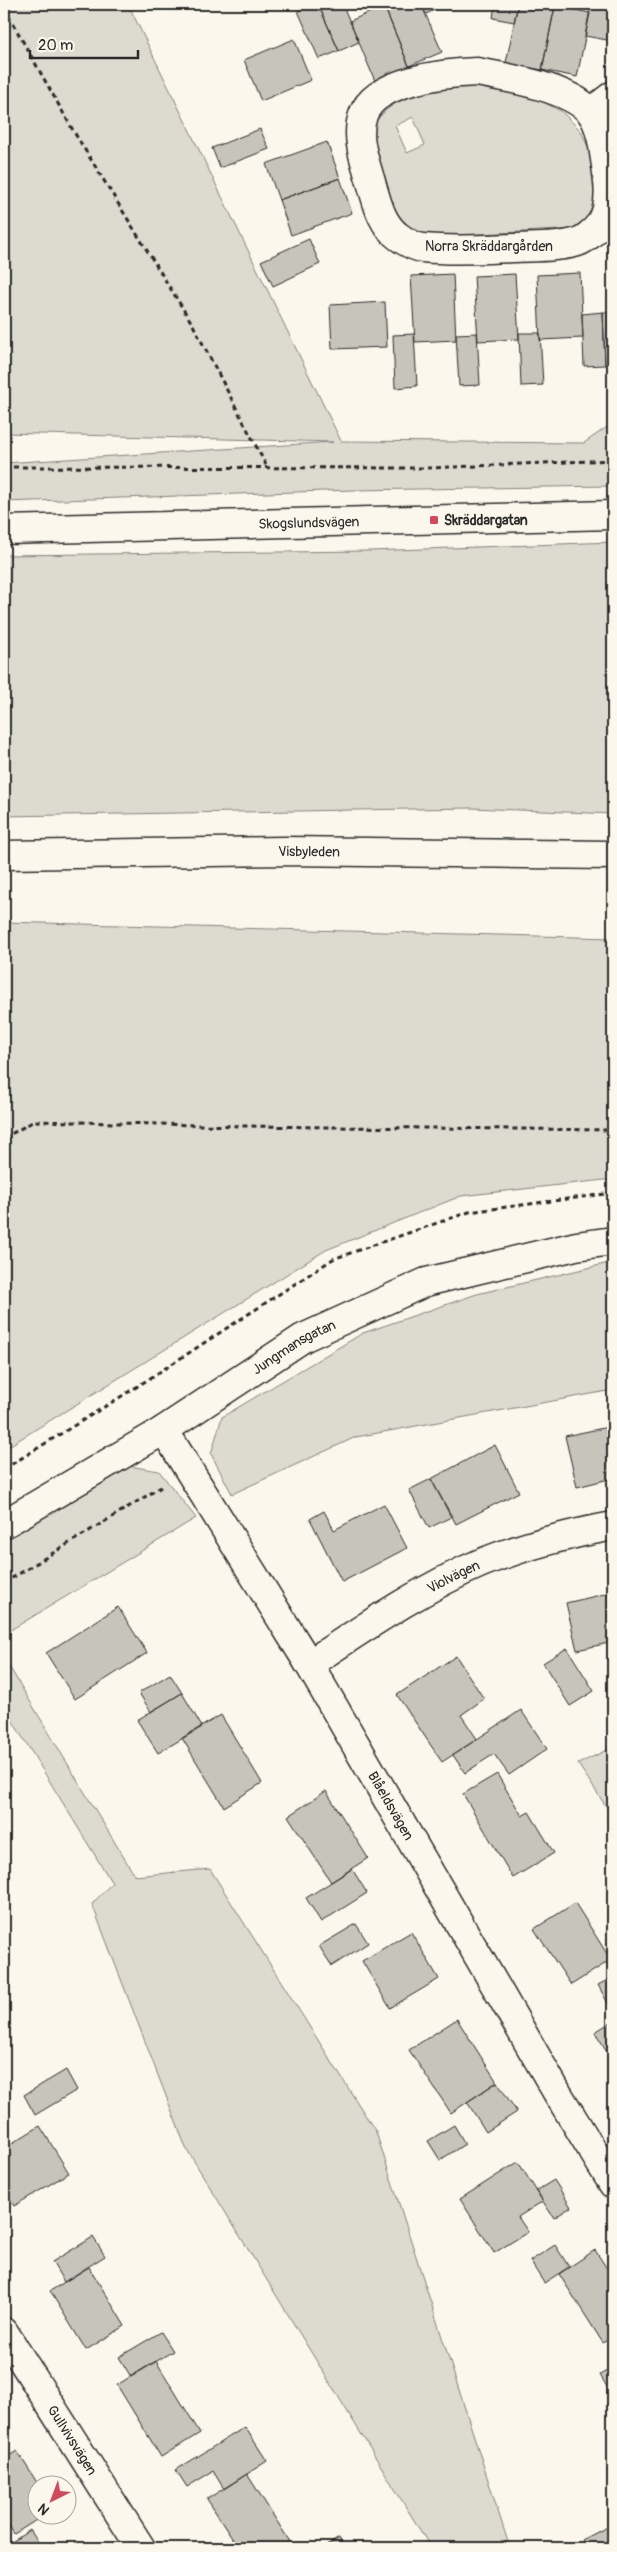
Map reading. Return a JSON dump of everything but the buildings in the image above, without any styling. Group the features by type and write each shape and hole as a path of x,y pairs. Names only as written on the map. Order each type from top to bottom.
{"street":[{"name":"Norra Skräddargården","path":"477,72 564,94 590,112 601,134 608,183 608,200 606,214 600,225 576,243 555,246 482,249 422,248 400,238 382,216 363,156 360,130 363,115 371,102 390,89 442,73 477,72"},
{"path":"590,112 613,95"},
{"name":"Skogslundsvägen","path":"4,530 613,515"},
{"name":"Visbyleden","path":"4,854 284,851 613,855"},
{"name":"Jungmansgatan","path":"4,1524 164,1430 303,1338 426,1282 576,1246 613,1241"},
{"name":"Blåeldsvägen","path":"164,1430 309,1664 558,2094 613,2184"},
{"name":"Violvägen","path":"309,1664 405,1602 480,1564 534,1545 613,1526"},
{"name":"Gullvivsvägen","path":"4,2332 141,2548"}],"path":[{"path":"4,8 74,132 193,325 267,468"},
{"path":"4,467 429,468 613,460"},
{"path":"4,1138 34,1121 241,1126 613,1130"},
{"path":"4,1583 189,1470"}],"shaded area":[{"path":"4,4 128,4 341,441 584,443 613,423 613,486 354,490 4,502 4,463 333,442 4,433"},
{"path":"467,82 537,99 561,111 581,131 597,167 593,218 578,229 421,237 400,225 370,133 378,119 399,101","holes":["413,117 425,145 407,153 395,126"]},
{"path":"613,542 613,814 471,808 4,816 4,555 370,551"},
{"path":"4,922 613,938 613,1179 461,1196 326,1250 4,1449"},
{"path":"613,1262 613,1390 356,1437 232,1494 211,1454 222,1417 363,1333 477,1294"},
{"path":"129,1466 159,1471 196,1518 4,1634 4,1540"},
{"path":"4,1658 135,1876 210,1869 376,2132 508,2542 512,2548 431,2548 186,2148 92,1904 112,1883 4,1707"},
{"path":"613,1747 613,1817 578,1764"}],"place":[{"name":"Skräddargatan","path":"434,520"}]}
